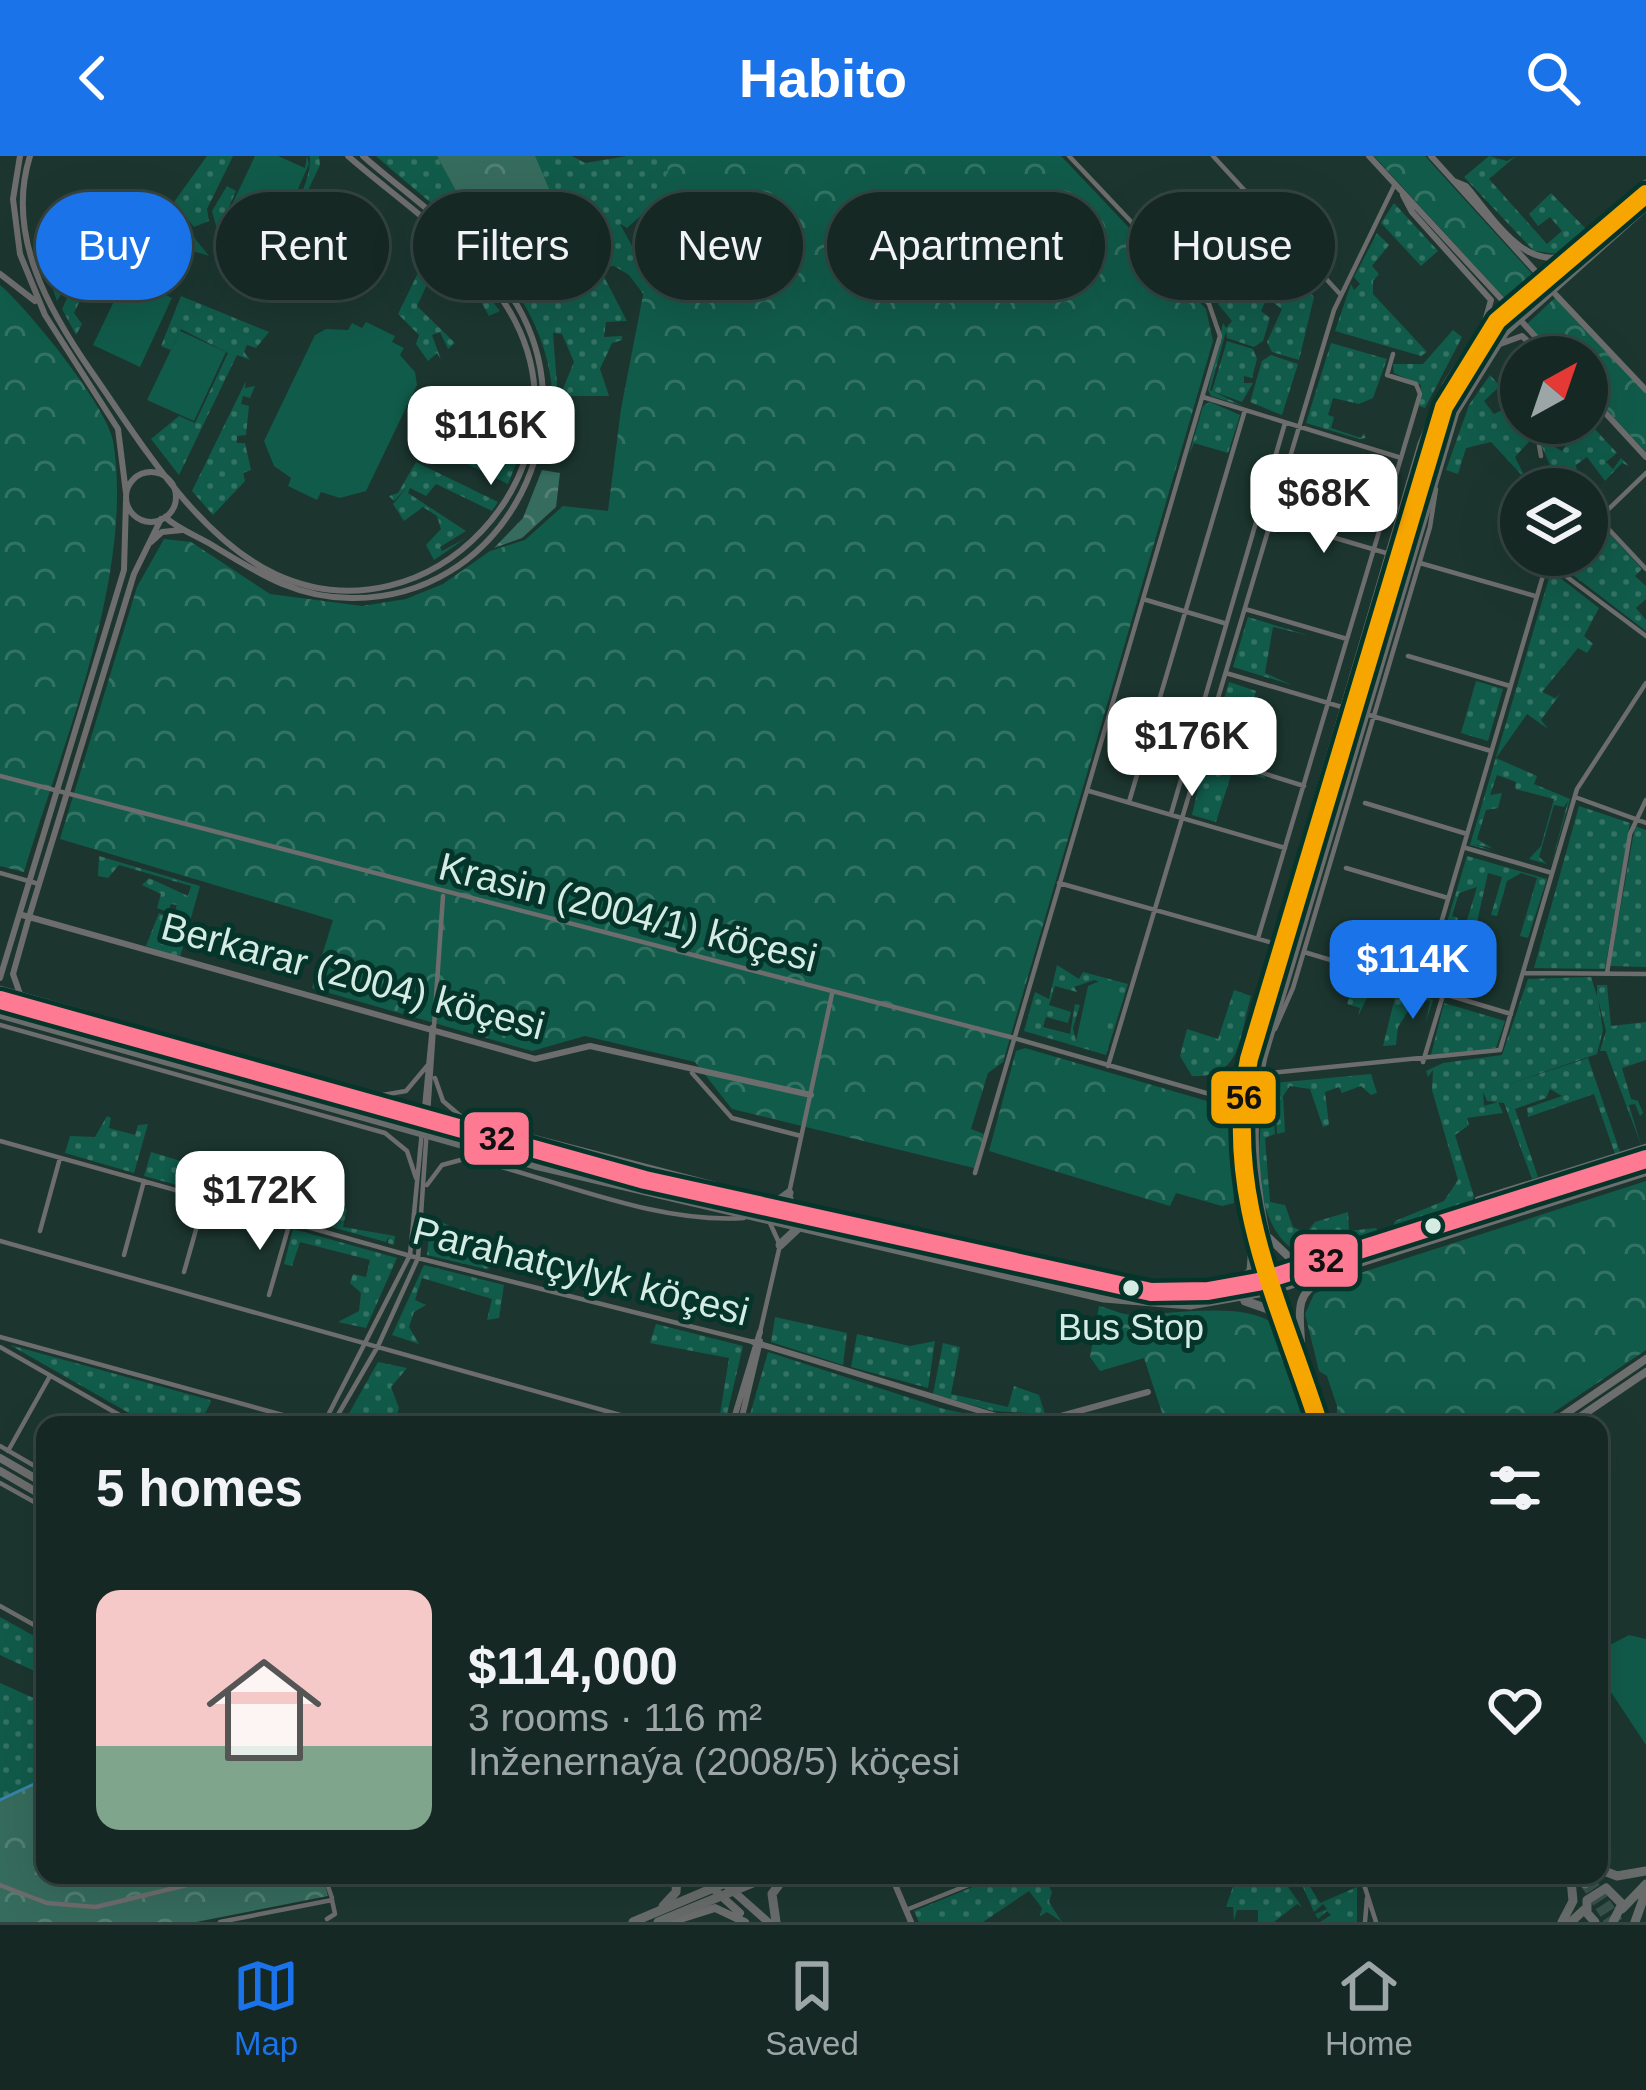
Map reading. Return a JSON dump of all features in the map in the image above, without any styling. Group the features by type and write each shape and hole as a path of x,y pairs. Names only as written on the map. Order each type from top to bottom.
{"main road":[{"path":"1615,227 1646,184"},
{"path":"1232,1288 1252,1267 1257,1231 1251,1137 1259,1074 1370,715 1439,457 1483,350 1646,194"},
{"path":"1319,1416 1257,1231 1240,1164 1242,1097 1258,1026 1348,709 1437,425 1506,313 1580,249 1646,210"},
{"path":"0,1000 338,1096 535,1166 1104,1298 1171,1306 1234,1301 1340,1257 1646,1159"},
{"path":"0,1014 353,1113 495,1141 1105,1285 1169,1293 1275,1284 1345,1268 1646,1172"},
{"path":"1580,1180 1587,1166"},
{"path":"763,1206 789,1193"},
{"path":"1532,1196 1536,1208"},
{"path":"780,1245 799,1228"},
{"path":"1257,1231 1288,1259 1340,1257"},
{"path":"1297,1348 1301,1298 1312,1285 1345,1268"},
{"path":"1234,1301 1270,1311 1297,1348"},
{"path":"1562,1416 1646,1359"},
{"path":"1581,1416 1646,1372"},
{"path":"4,1454 36,1477"},
{"path":"0,1471 36,1492"},
{"path":"1608,1876 1646,1872"},
{"path":"1571,1922 1593,1892 1646,1872"},
{"path":"658,1917 676,1884"},
{"path":"772,1922 772,1894 779,1884"},
{"path":"1562,1922 1582,1884"},
{"path":"1585,1884 1586,1906 1595,1922"},
{"path":"1599,1884 1609,1889 1633,1922 1646,1887"},
{"path":"633,1922 658,1917 722,1886"},
{"path":"722,1886 748,1922"},
{"path":"722,1886 772,1922"},
{"path":"1613,1922 1646,1887"},
{"path":"668,1922 715,1908 748,1922"}],"street":[{"path":"20,156 13,199 16,238 45,315"},
{"path":"30,156 23,224 44,292 74,346 178,490 236,549 287,583"},
{"path":"348,156 413,207"},
{"path":"363,156 413,207"},
{"path":"975,1173 1220,336 1216,313 1069,156"},
{"path":"1213,156 1340,293"},
{"path":"1369,156 1505,303"},
{"path":"1430,156 1538,274"},
{"path":"1454,181 1466,186 1535,259 1552,261 1580,249"},
{"path":"1108,1066 1340,293 1398,188"},
{"path":"1258,1026 1273,943 1348,709 1436,403 1492,308 1490,297 1412,212 1398,188"},
{"path":"0,274 26,292 45,315 118,429 126,497 124,570 26,916 13,974 20,994"},
{"path":"1556,295 1646,390"},
{"path":"126,497 137,518 163,518 287,583 334,593 436,573 482,541 529,482 540,406 539,357 508,300"},
{"path":"1523,323 1533,336"},
{"path":"1484,324 1483,350 1500,342"},
{"path":"1258,938 1420,392 1416,384 1387,375 1393,354"},
{"path":"1203,397 1400,458"},
{"path":"1129,802 1245,410"},
{"path":"1608,417 1646,457"},
{"path":"1171,814 1285,423"},
{"path":"1540,444 1541,456"},
{"path":"1267,1044 1304,952 1370,715 1420,562 1435,501 1439,457"},
{"path":"126,497 140,474 164,472"},
{"path":"1608,509 1646,473"},
{"path":"62,795 140,560 174,505 178,490"},
{"path":"1271,519 1389,554"},
{"path":"1608,529 1646,569"},
{"path":"140,560 163,532 190,532"},
{"path":"1420,562 1536,596"},
{"path":"1422,988 1542,576"},
{"path":"1567,576 1646,636"},
{"path":"1143,599 1225,623"},
{"path":"1245,609 1347,639"},
{"path":"1408,656 1510,686"},
{"path":"1226,673 1491,751"},
{"path":"1259,1074 1423,1062 1500,1050 1575,797 1646,682"},
{"path":"1202,754 1304,786"},
{"name":"Krasin (2004/1) köçesi","path":"0,776 1014,1038 1213,1095 1242,1097"},
{"path":"1087,790 1285,848"},
{"path":"1575,797 1646,823"},
{"path":"1607,974 1635,819 1646,800"},
{"path":"1365,803 1467,834"},
{"path":"1464,847 1552,874"},
{"path":"1346,868 1448,898"},
{"path":"0,873 36,883"},
{"path":"1059,883 1273,943"},
{"path":"337,1416 377,1346 414,1257 423,1196 443,893"},
{"path":"0,978 26,916"},
{"name":"Berkarar (2004) köçesi","path":"26,916 535,1059 590,1046 812,1095"},
{"path":"1304,952 1511,1014"},
{"path":"1523,973 1646,974"},
{"path":"0,988 381,1097 400,1094 430,1066"},
{"path":"799,1215 789,1193 832,992"},
{"path":"1423,1062 1443,994"},
{"path":"68,1008 76,1022"},
{"path":"0,1025 362,1127 397,1141 409,1154 416,1178"},
{"path":"58,1042 76,1035"},
{"path":"430,1066 446,1105 483,1125 716,1184 763,1206"},
{"path":"291,1071 310,1088"},
{"path":"692,1072 736,1120 802,1136"},
{"path":"338,1096 354,1089"},
{"path":"301,1110 319,1104"},
{"path":"353,1113 362,1127"},
{"path":"483,1125 495,1141"},
{"path":"326,1416 414,1257 416,1178 425,1127"},
{"name":"Parahatçylyk köçesi","path":"0,1142 414,1257 757,1343 946,1404 998,1416"},
{"path":"528,1150 543,1143"},
{"path":"1478,1213 1477,1199 1646,1146"},
{"path":"488,1163 502,1156"},
{"path":"40,1231 60,1158"},
{"path":"423,1196 435,1171 450,1161 488,1163 705,1218 754,1217"},
{"path":"535,1166 548,1180"},
{"path":"124,1255 144,1181"},
{"path":"1529,1184 1532,1196"},
{"path":"184,1272 205,1198"},
{"path":"738,1416 780,1245 768,1221"},
{"path":"269,1295 290,1222"},
{"path":"0,1241 624,1416"},
{"path":"0,1337 288,1416"},
{"path":"0,1347 120,1416"},
{"path":"4,1454 50,1376"},
{"name":"Parahatçylyk köçesi","path":"1060,1416 1148,1392"},
{"path":"0,1446 4,1454 36,1468"},
{"path":"0,1483 36,1503"},
{"path":"0,1606 36,1627"},
{"path":"0,1885 47,1903 96,1907 192,1884"},
{"path":"327,1884 334,1915 327,1919"},
{"path":"895,1884 910,1922"},
{"path":"906,1910 971,1884"},
{"path":"1364,1884 1376,1922"},
{"path":"1365,1922 1366,1892"},
{"path":"220,1922 332,1900"}],"green space":[{"path":"207,156 233,156 207,209 209,221 194,227 192,192 181,192"},
{"path":"255,156 278,156 305,168 307,156 309,164 297,192 238,192"},
{"path":"310,156 319,156 320,165 307,192 302,192"},
{"path":"376,156 437,156 457,192 417,192"},
{"path":"437,156 535,156 549,192 457,192"},
{"path":"535,156 572,156 585,163 627,156 708,156 668,192 635,192 635,221 627,228 620,224 635,251 635,283 614,266 611,192 520,192"},
{"path":"670,156 1061,156 1095,192 827,192 827,300 1105,300 1105,202 1129,228 1129,300 1197,300 1206,309 1213,341 1003,1062 988,1073 971,1129 984,1134 974,1168 732,1109 695,1062 585,1036 532,1051 312,988 333,920 60,839 137,587 164,539 191,542 270,594 362,606 406,599 443,584 490,551 525,540 563,506 608,511 642,300 803,300 803,192 663,192"},
{"path":"1374,156 1425,156 1535,277 1508,302"},
{"path":"1489,156 1507,161 1516,156 1489,179 1547,244 1562,231 1550,217 1538,226 1529,214 1551,193 1586,229 1557,254 1534,251 1464,177"},
{"path":"1394,203 1438,251 1421,266 1381,223"},
{"path":"1377,233 1389,245 1372,266 1379,274 1373,281 1373,294 1427,352 1421,356 1335,331 1351,284 1354,290 1360,284 1354,277"},
{"path":"192,235 209,256 192,251"},
{"path":"413,283 413,300 420,300 417,306 455,343 448,349 440,332 432,335 441,360 437,353 428,361 416,344 419,335 398,314"},
{"path":"0,285 46,336 97,405 113,441 117,492 105,602 75,715 24,872 0,866"},
{"path":"611,290 627,321 606,322 604,337 622,336 612,343 600,369 609,396 560,396 574,362 562,334 553,333 558,398 553,402 547,361 521,300 611,300"},
{"path":"1555,298 1591,336 1538,336 1527,324"},
{"path":"66,300 80,300 74,313 82,324 76,335 62,309"},
{"path":"115,300 171,300 140,367 93,345"},
{"path":"179,300 191,300 269,332 256,348 247,345 244,352 250,360 237,355 179,475 151,439 179,416 195,423 228,353 181,329 171,350 161,346"},
{"path":"480,300 491,300 500,311 489,316"},
{"path":"1222,300 1266,300 1261,311 1270,318 1263,341 1254,347 1227,338 1226,331 1210,390 1243,406 1211,396 1208,390 1223,323 1226,328 1232,321 1218,304"},
{"path":"1270,300 1313,300 1299,360 1272,352 1267,342 1282,309"},
{"path":"366,322 395,336 392,342 404,348 400,355 415,372 417,385 366,491 340,498 321,492 317,500 288,486 291,478 274,466 264,441 315,335 326,329 348,330 352,323 362,328"},
{"path":"1453,330 1462,337 1425,408 1419,406 1421,385 1394,373 1393,364 1423,364"},
{"path":"180,331 226,352 194,421 147,400"},
{"path":"1227,341 1253,349 1257,359 1252,378 1244,376 1244,383 1253,383 1242,402 1212,391"},
{"path":"1331,343 1387,359 1373,398 1359,404 1333,398 1328,415 1334,417 1331,428 1361,438 1364,433 1366,438 1359,439 1306,423"},
{"path":"1608,353 1646,393 1646,452 1608,411"},
{"path":"1271,355 1298,364 1282,415 1250,402 1262,361"},
{"path":"1490,375 1500,386 1484,401 1494,414 1500,411 1500,444 1527,444 1515,457 1520,468 1491,442 1466,448 1458,474 1446,470 1469,405"},
{"path":"246,381 245,388 255,386 250,398 243,396 241,404 249,406 246,435 237,436 237,443 245,443 251,470 243,473 245,481 213,515 192,491"},
{"path":"435,401 468,401 459,445 495,463 502,460 518,408 527,410 521,451 508,484 426,444"},
{"path":"1210,402 1240,415 1228,453 1194,443 1189,455 1203,406"},
{"path":"1608,443 1617,453 1606,462 1613,469 1621,458 1629,466 1622,463 1608,478 1608,468 1595,468 1587,457 1576,465 1542,468 1550,465 1541,445 1562,451 1567,444"},
{"path":"416,462 498,502 492,511 436,484 426,496 410,488 408,493 466,531 440,547 442,551 466,538 434,560 426,545 441,529 437,516 423,507 404,521 393,504 409,485 394,501 389,496 398,493"},
{"path":"542,470 560,473 556,507 522,538 494,548 523,518"},
{"path":"1608,532 1642,569 1635,576 1646,586 1646,599 1636,608 1646,620 1646,631 1574,576 1608,576"},
{"path":"1558,576 1599,608 1584,636 1593,644 1587,653 1578,648 1542,692 1555,698 1560,694 1541,720 1548,729 1527,714 1496,758 1537,776 1534,784 1570,799 1551,866 1568,801 1564,807 1554,805 1539,857 1547,864 1529,859 1541,846 1554,799 1515,789 1516,782 1497,775 1490,795 1502,793 1498,808 1486,810 1477,839 1492,848 1473,844 1493,851 1470,845 1549,578"},
{"path":"1248,617 1307,635 1273,627 1265,673 1292,685 1233,667"},
{"path":"1476,681 1503,689 1488,741 1461,733"},
{"path":"1229,682 1256,691 1242,746 1240,738 1219,731 1215,743 1244,749 1241,759 1209,749"},
{"path":"1205,760 1266,779 1233,769 1216,822 1192,815"},
{"path":"1579,806 1630,823 1605,969 1534,968"},
{"path":"1635,826 1646,830 1646,967 1610,966"},
{"path":"99,856 200,886 180,957 146,946 159,913 183,922 185,917 175,913 177,905 171,904 168,912 157,908 161,894 142,885 149,878 188,896 191,886 119,865 108,878 98,876"},
{"path":"1467,856 1547,879 1528,938 1520,936 1537,878 1521,873 1507,881 1497,916 1491,915 1502,877 1488,873 1477,922 1467,920 1477,887 1459,893 1452,916 1458,918 1438,984 1429,982"},
{"path":"1057,965 1079,979 1083,972 1128,984 1106,1055 1024,1031 1035,992 1049,999","holes":["1094,980 1114,986 1096,1046 1076,1041 1073,1028 1080,1005 1075,1004 1070,1034 1043,1027 1046,1017 1068,1023 1071,1012 1049,1005 1055,986 1077,992 1074,987"]},
{"path":"1342,973 1433,1000 1426,1022 1430,1001 1417,997 1398,1027 1396,1045 1383,1046 1396,993 1361,982 1358,993 1368,996 1358,1016 1360,1008 1347,1004 1353,984 1340,979"},
{"path":"1591,977 1597,996 1597,985 1607,985 1611,1026 1646,1022 1646,1060 1622,1068 1631,1099 1638,1101 1643,1113 1640,1116 1635,1104 1629,1105 1641,1145 1606,1051 1600,1051 1606,1031 1598,999 1603,1030 1597,1054 1494,1089 1588,1058 1620,1152 1615,1154 1594,1094 1528,1117 1527,1108 1562,1096 1550,1089 1546,1098 1515,1109 1538,1177 1532,1179 1504,1103 1498,1102 1503,1113 1467,1118 1469,1125 1455,1135 1474,1196 1471,1206 1392,1231 1395,1221 1444,1201 1458,1180 1432,1090 1433,1070 1428,1077 1426,1071 1443,1063 1502,1055 1528,979"},
{"path":"1104,979 1119,987 1101,1048 1076,1041 1088,986"},
{"path":"1234,990 1251,996 1236,1052 1221,1070 1192,1076 1180,1056 1187,1029 1218,1039"},
{"path":"1444,1003 1505,1021 1496,1048 1431,1055"},
{"path":"1025,1048 1231,1108 1234,1203 1222,1206 1176,1193 1170,1206 989,1151 1016,1051"},
{"path":"1371,1074 1377,1093 1371,1095 1361,1086 1342,1093 1339,1087 1325,1092 1329,1125 1323,1127 1310,1089 1290,1086 1283,1096 1285,1132 1277,1134 1274,1083"},
{"path":"1266,1084 1271,1085 1275,1134 1265,1138 1270,1202 1285,1205 1293,1227 1306,1233 1315,1222 1348,1212 1349,1231 1376,1228 1381,1235 1306,1256 1273,1227 1260,1181"},
{"path":"107,1116 111,1118 109,1128 135,1135 138,1125 148,1124 134,1173 65,1153 70,1136 95,1137"},
{"path":"151,1152 204,1168 202,1178 218,1183 221,1172 347,1209 343,1227 395,1236 394,1245 388,1243 389,1236 386,1242 144,1176"},
{"path":"1646,1181 1646,1350 1548,1416 1337,1416 1327,1376 1319,1371 1305,1314 1314,1294 1351,1276"},
{"path":"431,1217 454,1228 453,1235 489,1242 487,1250 430,1238 492,1256 491,1267 486,1268 490,1270 427,1255"},
{"path":"293,1229 397,1258 366,1328 338,1322 359,1311 361,1293 350,1283 353,1274 366,1277 370,1260 300,1242 292,1266 284,1264"},
{"path":"424,1265 504,1285 499,1318 487,1320 492,1299 422,1278 415,1300 426,1305 414,1312 409,1327 419,1344 392,1335"},
{"path":"1099,1306 1131,1315 1247,1313 1275,1325 1308,1416 1163,1416 1144,1358 1100,1371 1090,1357"},
{"path":"775,1317 847,1333 843,1365 771,1342"},
{"path":"656,1324 743,1346 727,1416 712,1416 720,1414 729,1358 650,1343"},
{"path":"857,1334 910,1346 935,1341 928,1388 851,1367"},
{"path":"943,1343 960,1347 951,1394 1008,1407 1014,1386 1039,1395 1045,1414 993,1411 933,1394"},
{"path":"10,1345 211,1402 204,1416 134,1416"},
{"path":"768,1352 976,1416 924,1413 750,1416"},
{"path":"378,1362 407,1368 391,1387 399,1408 397,1416 348,1416"},
{"path":"0,1617 36,1637 36,1672 0,1655"},
{"path":"1629,1635 1646,1639 1646,1745 1608,1688 1608,1646"},
{"path":"0,1683 36,1699 36,1782 0,1799"},
{"path":"36,1784 36,1884 185,1884 96,1906 47,1901 0,1883 0,1801"},
{"path":"202,1884 325,1884 328,1896 196,1922 0,1922 0,1887 67,1903 147,1897"},
{"path":"980,1884 1048,1884 1052,1892 1049,1902 1062,1922 1047,1912 1040,1916 1042,1908 1029,1891 983,1922 919,1922 914,1911"},
{"path":"1234,1884 1286,1884 1302,1907 1297,1904 1274,1922 1258,1922 1258,1910 1237,1910 1234,1921 1233,1907 1226,1907"},
{"path":"1302,1884 1308,1884 1320,1903 1357,1887 1357,1922 1320,1922 1331,1915 1327,1911 1318,1919 1315,1914 1327,1909 1323,1904 1314,1912"}],"waterway":[{"path":"0,1800 36,1783"}],"tunnel":[{"path":"1585,1884 1609,1922"},
{"path":"1594,1884 1619,1922"}],"transit line":[{"name":"56","path":"1316,1416 1272,1290 1249,1201 1242,1108 1249,1059 1444,407 1497,321 1646,194"},
{"name":"32","path":"0,1000 645,1180 1151,1292 1208,1291 1258,1282 1646,1159"}],"place":[{"name":"Bus Stop","path":"1131,1288"}]}
